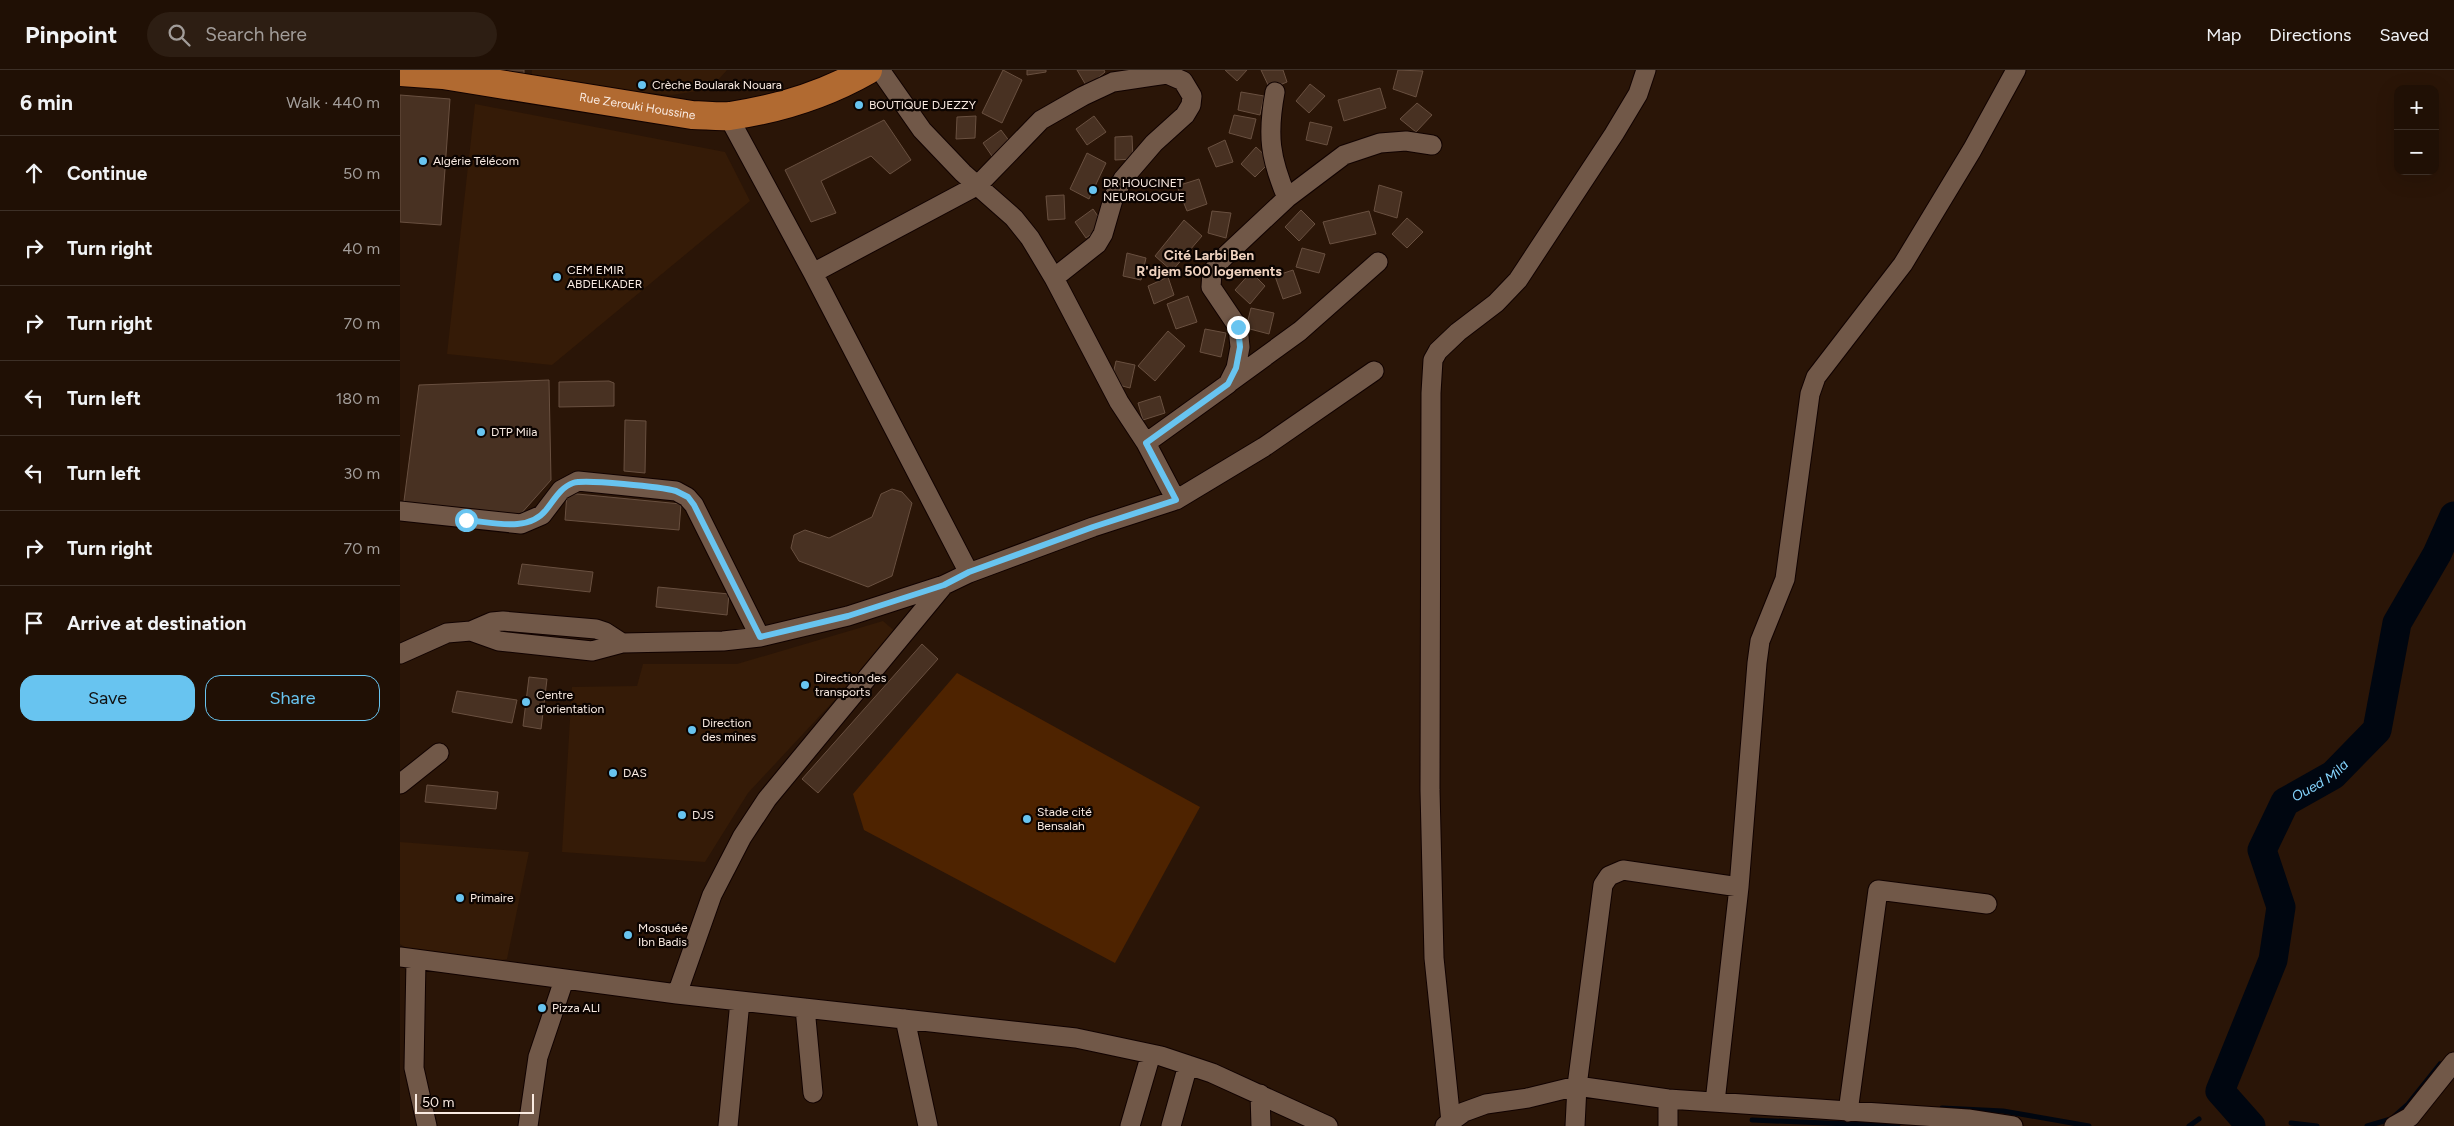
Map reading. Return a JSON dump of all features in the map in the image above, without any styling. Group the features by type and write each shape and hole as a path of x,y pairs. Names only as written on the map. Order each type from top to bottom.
{"main road":[{"name":"Rue Zerouki Houssine","path":"400,72 443,72 692,115 728,116 812,96 868,70"}],"street":[{"path":"880,70 922,130 963,173 1014,218 1030,238 1054,278 1119,402 1146,443 1176,500"},
{"path":"1448,1124 1434,958 1430,790 1431,383 1433,360 1448,342 1496,304 1518,280 1614,134 1638,94 1646,70"},
{"path":"1715,1102 1739,887 1757,663 1760,641 1785,579 1810,394 1816,378 1903,264 1972,150 2016,70"},
{"path":"813,273 978,185 1041,120 1116,76 1176,76 1189,88 1192,96 1191,105 1185,116 1154,143 1122,180 1114,196 1103,234 1097,244 1054,278"},
{"path":"1275,92 1269,124 1272,152 1279,179 1287,198"},
{"path":"728,116 813,273 969,572"},
{"path":"1228,384 1236,368 1240,347 1238,327 1211,287 1212,272 1222,259 1287,198 1332,162 1344,155 1380,143 1406,141 1432,145"},
{"path":"1146,443 1300,331 1378,262"},
{"path":"400,654 447,633 472,631 499,641 592,651 622,643 723,641 760,637 848,616 944,585 969,572 1093,527 1176,500 1264,447 1374,371"},
{"path":"400,511 521,524 542,515 561,490 578,481 676,491 688,497 694,505 760,637"},
{"path":"677,994 712,895 742,837 762,806 797,760 944,585"},
{"path":"400,784 439,753"},
{"path":"1575,1126 1578,1086 1603,885 1609,876 1623,870 1739,887"},
{"path":"1848,1112 1878,890 1987,904"},
{"path":"427,1126 414,1068 408,959 677,994 1069,1037 1151,1054 1188,1065 1260,1094 1328,1126"},
{"path":"528,1126 538,1057 564,980"},
{"path":"728,1126 740,1000"},
{"path":"805,1008 813,1093"},
{"path":"904,1019 928,1126"},
{"path":"1130,1126 1151,1054"},
{"path":"2394,1126 2410,1117 2454,1062"},
{"path":"1171,1126 1188,1065"},
{"path":"1448,1124 1464,1112 1486,1104 1528,1098 1578,1086 1668,1099 1968,1119 2013,1126"},
{"path":"1260,1094 1261,1126"},
{"path":"1668,1099 1668,1126"}],"shaded area":[{"name":"Crèche Boularak Nouara","path":"532,70 727,70 710,89 672,95 531,81"},
{"name":"CEM EMIR ABDELKADER","path":"475,104 725,152 750,201 552,365 447,354"},
{"path":"883,621 897,633 748,793 705,862 562,852 572,687 637,686 643,664 737,664"},
{"name":"Stade cité Bensalah","path":"957,673 1200,807 1115,963 864,830 853,794"},
{"name":"Primaire","path":"400,842 529,852 507,959 491,962 411,951 400,944"}],"building":[{"path":"470,70 524,70 524,75"},
{"path":"1003,70 1022,80 1002,123 982,113"},
{"path":"1027,70 1046,70 1046,72 1027,75"},
{"path":"1077,70 1104,70 1105,72 1087,87"},
{"path":"1225,70 1247,70 1237,81"},
{"path":"1261,70 1283,70 1287,82 1270,89"},
{"path":"1398,70 1423,71 1416,97 1393,89"},
{"path":"1310,84 1325,96 1309,113 1296,101"},
{"path":"1380,88 1386,108 1344,121 1338,100"},
{"path":"1241,92 1264,96 1260,115 1238,110"},
{"name":"Algérie Télécom","path":"400,95 450,99 441,225 400,222"},
{"path":"1417,103 1432,115 1416,132 1400,119"},
{"path":"1234,115 1256,119 1251,139 1229,133"},
{"path":"976,116 975,138 956,139 957,117"},
{"path":"1094,116 1106,132 1087,145 1076,129"},
{"path":"884,120 911,160 890,174 871,156 821,181 836,213 811,222 785,170"},
{"path":"1310,122 1332,127 1327,145 1306,140"},
{"path":"1001,130 1013,146 994,159 983,143"},
{"path":"1132,136 1133,159 1115,160 1115,137"},
{"path":"1225,140 1233,162 1216,167 1208,148"},
{"path":"1256,147 1271,161 1255,177 1241,164"},
{"path":"1087,153 1106,163 1089,199 1070,189"},
{"path":"1199,179 1207,204 1187,211 1177,186"},
{"path":"1379,185 1402,192 1397,218 1374,211"},
{"path":"1064,195 1065,219 1048,220 1046,196"},
{"path":"1093,209 1104,225 1086,238 1075,222"},
{"path":"1301,210 1315,224 1299,241 1285,227"},
{"path":"1212,211 1231,213 1226,238 1208,233"},
{"path":"1369,211 1376,234 1330,244 1323,222"},
{"path":"1407,218 1423,232 1407,248 1392,234"},
{"path":"1184,220 1202,236 1172,271 1155,256"},
{"path":"1302,248 1325,254 1319,273 1296,267"},
{"path":"1127,253 1146,258 1141,280 1123,276"},
{"path":"1293,270 1301,293 1283,299 1275,276"},
{"path":"1251,272 1265,286 1250,304 1235,290"},
{"path":"1168,277 1174,295 1154,304 1148,286"},
{"path":"1188,296 1197,322 1176,329 1167,304"},
{"path":"1251,308 1274,313 1269,334 1246,328"},
{"path":"1205,329 1226,333 1221,357 1200,352"},
{"path":"1168,331 1185,346 1155,381 1138,366"},
{"path":"1116,361 1135,365 1130,388 1111,383"},
{"name":"DTP Mila","path":"549,380 551,480 519,516 421,508 404,501 419,385"},
{"path":"609,381 614,383 614,406 559,407 559,382"},
{"path":"1160,396 1165,413 1143,420 1138,403"},
{"path":"625,420 646,421 645,473 624,471"},
{"path":"892,489 902,492 912,503 892,576 868,587 799,561 791,548 794,535 805,530 829,538 872,517 881,494"},
{"path":"567,493 681,504 679,530 565,520"},
{"path":"522,564 593,572 590,592 518,584"},
{"path":"658,587 729,594 727,615 656,607"},
{"path":"922,644 938,659 818,793 802,779"},
{"path":"529,677 547,679 541,729 523,726"},
{"path":"457,691 517,700 512,723 452,712"},
{"path":"427,785 498,792 496,809 425,802"}],"waterway":[{"name":"Oued Mila","path":"2251,1126 2220,1091 2273,960 2281,907 2262,850 2285,802 2333,775 2377,730 2397,623 2437,554 2454,516"},
{"path":"2367,1126 2391,1119 2408,1104 2440,1064"},
{"path":"1942,1108 2003,1111 2089,1126"},
{"path":"2189,1126 2199,1119"},
{"path":"1752,1120 1898,1126"},
{"path":"2291,1123 2317,1126"}],"place":[{"name":"Crèche Boularak Nouara","path":"642,85"},
{"name":"BOUTIQUE DJEZZY","path":"859,105"},
{"name":"Algérie Télécom","path":"423,161"},
{"name":"DR HOUCINET NEUROLOGUE","path":"1093,190"},
{"name":"CEM EMIR ABDELKADER","path":"557,277"},
{"name":"DTP Mila","path":"481,432"},
{"name":"Direction des transports","path":"805,685"},
{"name":"Centre d'orientation","path":"526,702"},
{"name":"Direction des mines","path":"692,730"},
{"name":"DAS","path":"613,773"},
{"name":"DJS","path":"682,815"},
{"name":"Stade cité Bensalah","path":"1027,819"},
{"name":"Primaire","path":"460,898"},
{"name":"Mosquée Ibn Badis","path":"628,935"},
{"name":"Pizza ALI","path":"542,1008"}],"district":[{"name":"Cité Larbi Ben R'djem 500 logements","path":"1209,264"}],"route":[{"path":"466,520 521,524 530,522 542,515 561,490 578,481 670,489 682,493 694,505 760,637 848,616 944,585 969,572 1093,527 1176,500 1146,443 1228,384 1236,368 1240,347 1238,327"}]}
